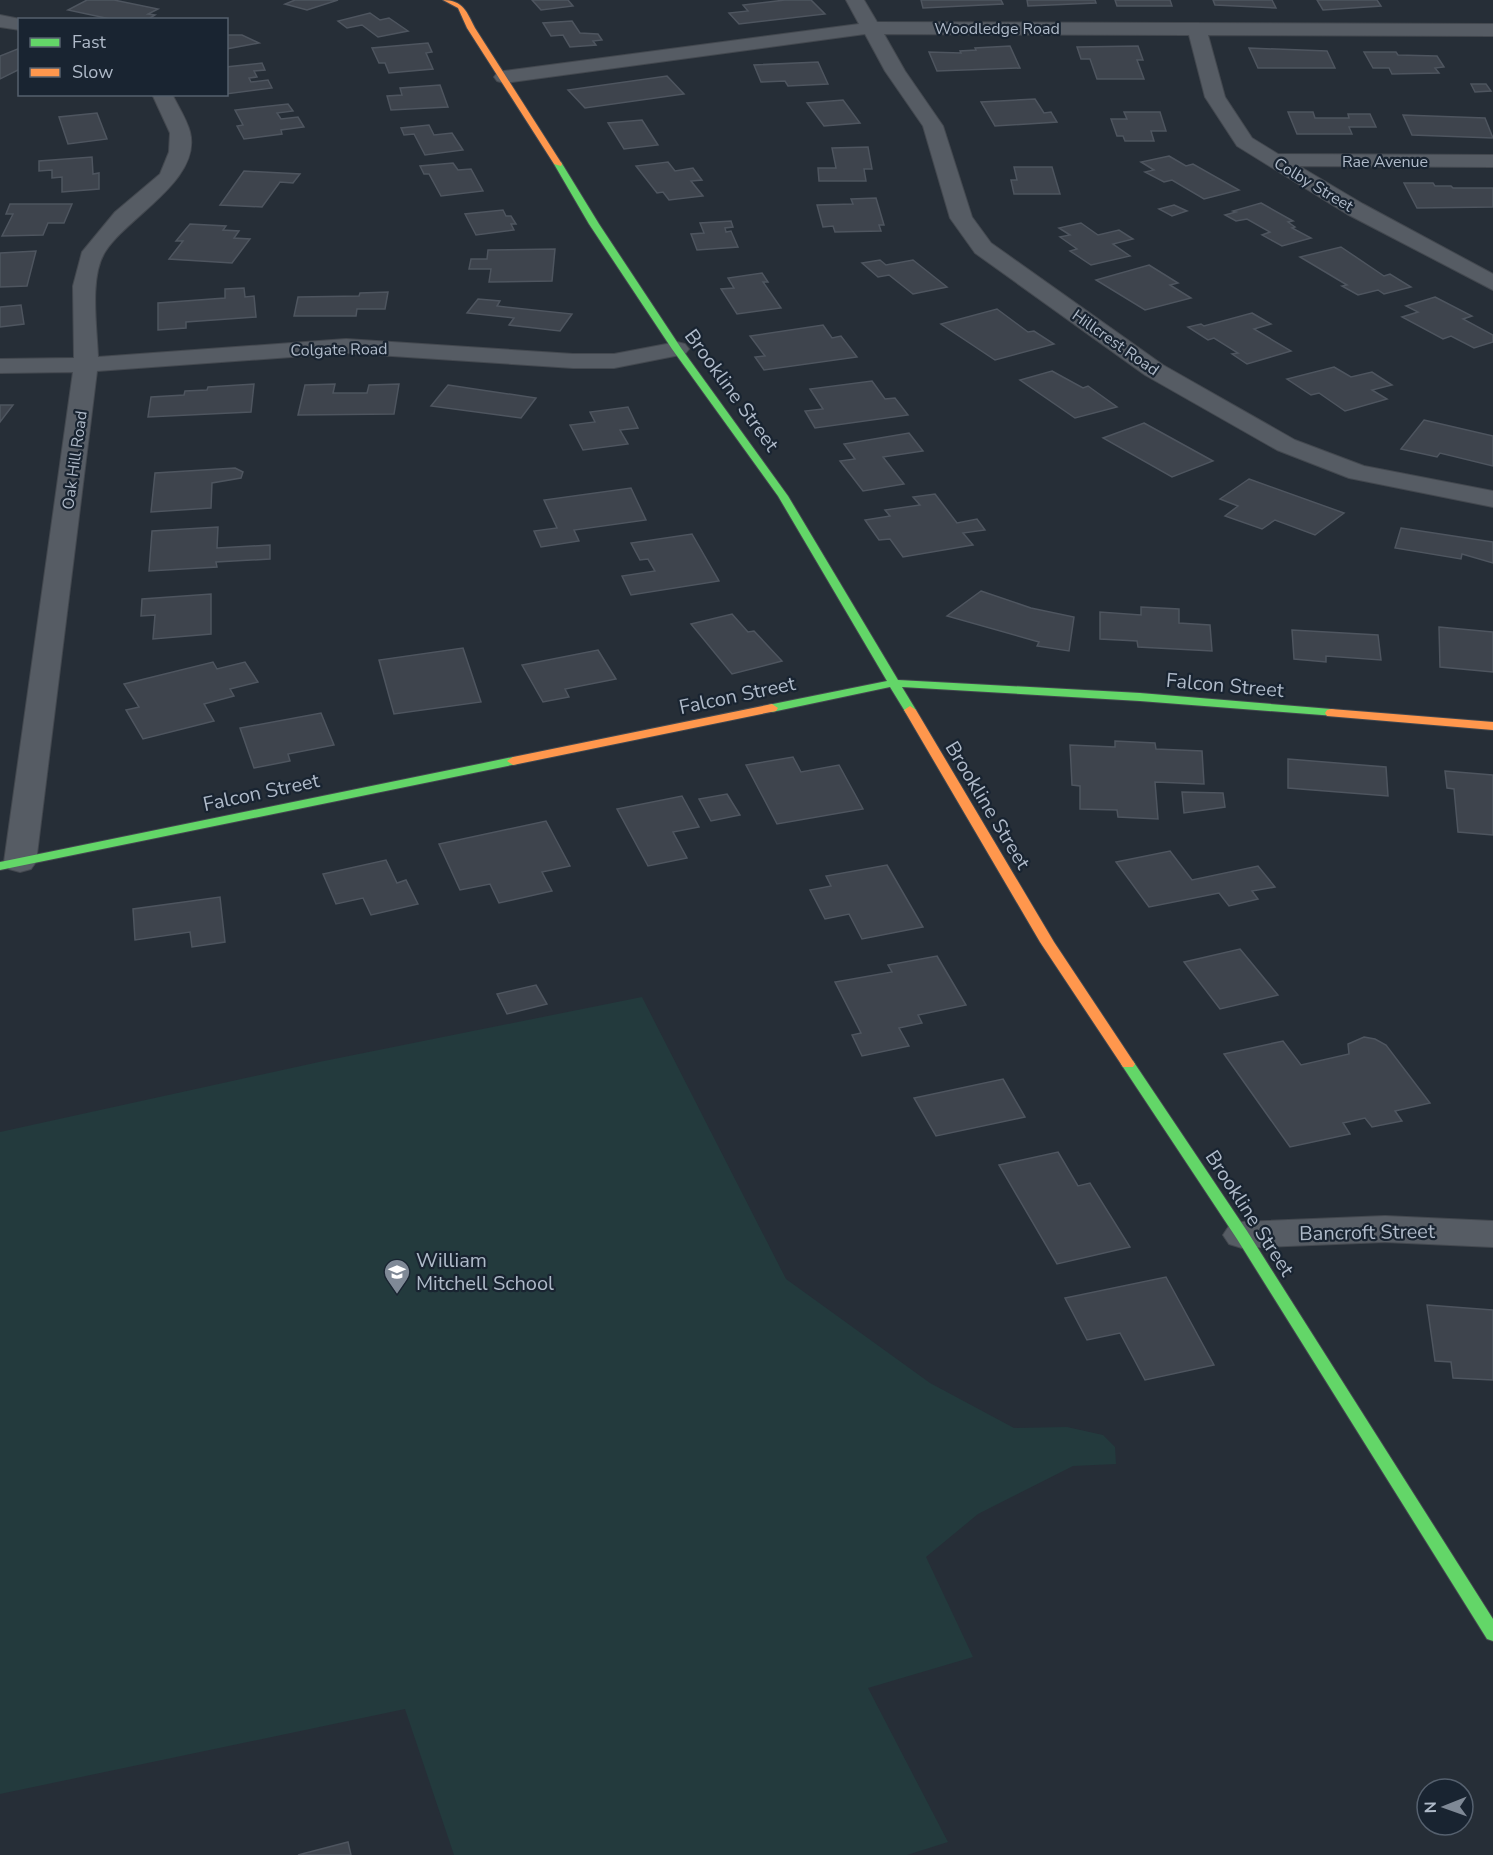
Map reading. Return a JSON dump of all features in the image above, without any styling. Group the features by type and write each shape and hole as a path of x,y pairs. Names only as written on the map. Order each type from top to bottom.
{"street":[{"name":"Brookline Street","path":"447,0 461,7 471,28 504,76 594,224 677,349 783,496 1047,942 1242,1235 1493,1634"},
{"name":"Hillcrest Road","path":"855,0 895,71 933,126 961,218 983,249 1154,370 1286,445 1358,473 1493,499"},
{"path":"0,21 18,24"},
{"name":"Woodledge Road","path":"504,76 870,28 1493,30"},
{"name":"Colby Street","path":"1197,30 1215,97 1244,142 1355,208 1493,284"},
{"name":"Oak Hill Road","path":"10,864 87,365 84,286 93,252 123,217 169,177 179,152 180,133 163,96"},
{"name":"Rae Avenue","path":"1277,160 1493,161"},
{"name":"Colgate Road","path":"0,366 87,365 346,345 573,361 614,361 677,349"},
{"name":"Falcon Street","path":"10,864 892,683 1140,698 1493,726"},
{"name":"Bancroft Street","path":"1242,1235 1385,1229 1493,1234"}],"green space":[{"name":"William Mitchell School","path":"642,997 786,1279 930,1383 1014,1428 1067,1427 1103,1435 1115,1447 1116,1464 1073,1466 978,1514 926,1557 973,1657 868,1688 948,1842 907,1855 454,1855 405,1709 0,1794 0,1132 319,1062"}],"building":[{"path":"87,0 114,0 158,9 148,14 155,15 150,18 106,18 68,10"},
{"path":"295,0 338,0 307,10 285,4"},
{"path":"532,0 568,0 573,6 541,10"},
{"path":"785,0 811,0 825,14 739,24 729,13 748,11 743,5"},
{"path":"921,0 1001,0 1003,4 923,8"},
{"path":"1027,0 1095,0 1096,3 1028,6"},
{"path":"1115,0 1170,0 1172,6 1117,6"},
{"path":"1213,0 1272,0 1276,8 1215,5"},
{"path":"1317,0 1377,0 1381,6 1323,10"},
{"path":"370,13 380,20 389,18 408,31 378,37 362,25 347,28 338,21"},
{"path":"572,21 580,33 598,34 602,40 593,41 596,45 570,47 563,35 551,36 543,23"},
{"path":"228,35 242,35 259,43 228,49"},
{"path":"428,43 432,52 426,53 433,69 389,73 385,63 379,63 372,48"},
{"path":"1010,46 1020,68 937,71 929,52 961,53 960,51 976,50 975,48"},
{"path":"1138,46 1143,60 1137,60 1144,79 1097,79 1090,59 1081,59 1077,47"},
{"path":"1249,48 1327,51 1335,68 1258,68"},
{"path":"18,49 18,70 0,79 0,56"},
{"path":"1364,52 1437,56 1444,67 1435,68 1439,73 1392,74 1389,68 1373,68"},
{"path":"818,62 828,84 788,86 785,81 761,82 754,65"},
{"path":"262,63 265,70 254,71 257,77 249,78 251,82 268,80 272,88 228,94 228,67"},
{"path":"667,76 684,94 585,108 568,90"},
{"path":"1471,84 1486,84 1491,91 1475,92"},
{"path":"440,85 448,107 391,110 387,96 402,95 400,88"},
{"path":"1035,99 1044,113 1051,112 1057,122 995,126 981,102"},
{"path":"843,100 860,123 824,126 807,103"},
{"path":"288,104 293,111 277,113 281,119 298,117 304,127 281,130 282,134 244,139 237,126 243,125 235,110"},
{"path":"1124,112 1160,112 1166,131 1151,131 1154,141 1125,141 1123,136 1117,136 1111,119 1127,119"},
{"path":"1288,112 1313,112 1315,118 1349,118 1348,114 1370,114 1376,127 1349,127 1352,134 1297,134"},
{"path":"97,113 107,139 68,144 59,117"},
{"path":"1403,115 1485,118 1493,138 1412,135"},
{"path":"642,120 658,145 624,149 608,123"},
{"path":"429,125 434,135 452,133 463,150 425,155 414,134 404,135 401,128"},
{"path":"868,147 872,169 864,169 866,181 819,181 818,168 836,168 832,148"},
{"path":"1169,156 1186,166 1193,164 1239,190 1204,199 1172,180 1164,182 1145,172 1154,170 1141,162"},
{"path":"92,157 93,174 99,173 99,189 62,192 62,177 52,178 52,170 39,171 39,161"},
{"path":"668,162 675,171 693,168 702,180 691,181 703,196 669,200 663,192 657,193 636,166"},
{"path":"453,163 458,170 471,169 483,191 441,196 429,174 424,174 420,166"},
{"path":"1014,167 1052,167 1060,194 1014,194 1011,180 1017,180"},
{"path":"244,171 300,174 293,183 280,182 262,207 220,205"},
{"path":"1404,183 1433,183 1435,186 1453,188 1493,188 1493,207 1417,208"},
{"path":"876,198 884,225 879,225 881,231 835,232 833,226 823,227 817,205 853,204 851,199"},
{"path":"1261,203 1293,221 1288,222 1295,227 1292,228 1311,238 1282,246 1262,235 1270,232 1247,219 1236,221 1225,215"},
{"path":"10,204 72,204 64,223 48,223 43,235 2,236 13,214 6,214"},
{"path":"1174,205 1187,211 1172,216 1159,209"},
{"path":"503,210 506,216 511,216 516,224 511,224 514,230 476,235 465,214"},
{"path":"731,221 733,227 725,228 726,232 731,231 738,247 697,250 691,234 704,233 700,223"},
{"path":"1081,223 1098,235 1119,230 1133,239 1113,244 1130,256 1091,265 1070,251 1077,249 1060,237 1070,235 1059,228"},
{"path":"190,224 226,226 223,230 239,231 234,238 250,239 232,263 169,259 183,241 176,241"},
{"path":"1341,247 1384,276 1390,274 1411,287 1384,294 1378,290 1358,295 1342,286 1347,285 1300,257"},
{"path":"555,249 552,281 489,282 491,269 469,269 471,259 487,259 488,250"},
{"path":"36,251 27,286 0,287 0,253"},
{"path":"880,260 886,265 913,260 947,287 913,294 889,275 878,277 862,263"},
{"path":"1149,265 1178,283 1170,285 1191,298 1145,310 1096,280"},
{"path":"762,273 768,282 763,282 781,308 737,314 721,289 734,288 728,278"},
{"path":"244,288 245,297 254,296 256,317 186,322 186,328 158,330 158,303 225,298 225,289"},
{"path":"388,292 385,309 357,309 356,316 294,316 298,297 359,296 360,293"},
{"path":"1435,297 1472,316 1463,319 1493,335 1493,342 1474,348 1451,336 1443,339 1402,317 1418,312 1406,306"},
{"path":"478,299 500,301 497,306 572,314 560,331 509,325 514,318 467,313"},
{"path":"21,305 24,324 0,327 0,307"},
{"path":"997,309 1028,332 1034,331 1054,344 995,360 941,324"},
{"path":"1252,313 1271,324 1254,329 1291,351 1247,364 1232,354 1238,353 1214,338 1208,340 1188,327 1201,324 1204,326"},
{"path":"823,325 832,338 841,336 857,357 764,370 755,357 765,356 750,336"},
{"path":"1334,367 1351,377 1372,372 1392,385 1372,390 1387,399 1345,411 1319,393 1311,395 1287,379"},
{"path":"1052,371 1083,388 1088,386 1117,407 1075,418 1020,380"},
{"path":"872,381 885,399 895,398 908,415 815,428 805,411 823,409 810,389"},
{"path":"254,384 251,412 148,417 151,397 184,395 185,391 207,390 208,387"},
{"path":"335,384 333,393 367,393 369,385 399,384 394,414 298,415 305,385"},
{"path":"448,385 536,398 521,418 431,406"},
{"path":"0,405 13,405 0,422"},
{"path":"628,407 638,428 620,430 628,444 583,450 570,425 595,422 590,412"},
{"path":"1424,420 1493,436 1493,466 1440,453 1437,457 1401,449"},
{"path":"1144,423 1213,461 1172,477 1103,438"},
{"path":"909,433 923,451 883,457 904,484 863,491 840,461 855,459 844,444"},
{"path":"235,468 243,472 241,478 212,483 211,508 151,512 155,473"},
{"path":"1249,479 1344,513 1315,535 1275,520 1262,529 1225,516 1238,506 1220,499"},
{"path":"631,488 646,520 574,530 579,541 541,547 534,531 557,528 544,500"},
{"path":"935,494 957,523 977,519 985,530 963,533 973,545 903,557 890,539 879,540 865,520 890,516 885,510 920,505 913,497"},
{"path":"218,527 217,548 270,545 270,559 216,562 217,567 149,571 152,531"},
{"path":"1401,528 1493,542 1493,563 1462,554 1461,559 1395,548"},
{"path":"692,534 719,581 631,595 622,576 655,571 648,559 640,560 631,543"},
{"path":"981,591 1031,608 1074,617 1069,651 1037,646 1039,642 947,616"},
{"path":"211,594 211,634 153,639 155,615 141,616 142,599"},
{"path":"1141,607 1179,609 1179,623 1210,625 1212,651 1138,647 1137,641 1100,639 1100,612 1141,615"},
{"path":"732,614 748,632 754,631 782,661 732,674 691,624"},
{"path":"1439,627 1493,632 1493,672 1440,667"},
{"path":"1292,630 1378,635 1381,660 1326,656 1326,662 1294,659"},
{"path":"463,648 481,702 394,714 379,660"},
{"path":"598,650 616,679 565,689 569,697 543,702 522,665"},
{"path":"213,662 217,669 245,662 258,682 230,689 234,696 204,704 214,721 143,739 126,710 139,707 124,684"},
{"path":"321,713 334,745 288,754 290,761 254,768 240,728"},
{"path":"1115,741 1155,743 1156,749 1202,751 1204,784 1155,782 1158,819 1118,817 1117,810 1080,809 1080,786 1072,785 1070,745 1115,747"},
{"path":"793,757 801,772 839,765 863,809 777,824 746,765"},
{"path":"1288,759 1386,767 1388,796 1288,788"},
{"path":"1445,771 1493,775 1493,835 1458,832 1454,789 1447,788"},
{"path":"1182,792 1223,793 1225,807 1184,813"},
{"path":"727,794 740,815 711,821 699,799"},
{"path":"682,796 699,827 673,832 687,858 648,866 617,809"},
{"path":"546,821 570,866 542,872 552,891 499,903 490,884 460,890 439,844"},
{"path":"1170,851 1192,880 1258,866 1275,887 1252,891 1258,899 1229,906 1219,893 1149,907 1116,862"},
{"path":"386,860 397,883 406,880 418,904 371,915 363,898 336,904 323,874"},
{"path":"887,865 923,927 862,939 849,914 825,919 810,890 831,886 826,876"},
{"path":"220,897 225,942 192,947 190,932 135,940 133,909"},
{"path":"1240,949 1278,995 1220,1009 1184,962"},
{"path":"937,956 966,1005 918,1015 922,1023 899,1028 909,1046 862,1056 852,1035 861,1033 835,982 892,972 888,965"},
{"path":"536,985 547,1004 507,1014 497,994"},
{"path":"1364,1037 1375,1039 1386,1045 1430,1103 1395,1111 1402,1121 1372,1127 1365,1118 1343,1123 1350,1134 1290,1147 1224,1054 1283,1041 1301,1065 1349,1054 1348,1044"},
{"path":"1003,1079 1025,1117 936,1136 914,1098"},
{"path":"1058,1152 1078,1186 1090,1183 1130,1247 1057,1264 999,1165"},
{"path":"1166,1277 1214,1365 1145,1380 1120,1333 1087,1340 1065,1298"},
{"path":"1427,1305 1493,1310 1493,1380 1453,1378 1451,1362 1435,1361"},
{"path":"348,1842 351,1855 298,1855"}],"traffic: fast":[{"path":"558,164 594,224 677,349 783,496 910,710"},
{"path":"772,708 892,683 1140,697 1331,713"},
{"path":"0,866 513,761"},
{"path":"1128,1064 1242,1235 1493,1634"}],"traffic: slow":[{"path":"447,0 461,7 471,28 558,164"},
{"path":"513,761 772,708"},
{"path":"910,710 1047,942 1128,1064"},
{"path":"1331,713 1493,726"}],"place":[{"name":"William Mitchell School","path":"397,1295"}]}
